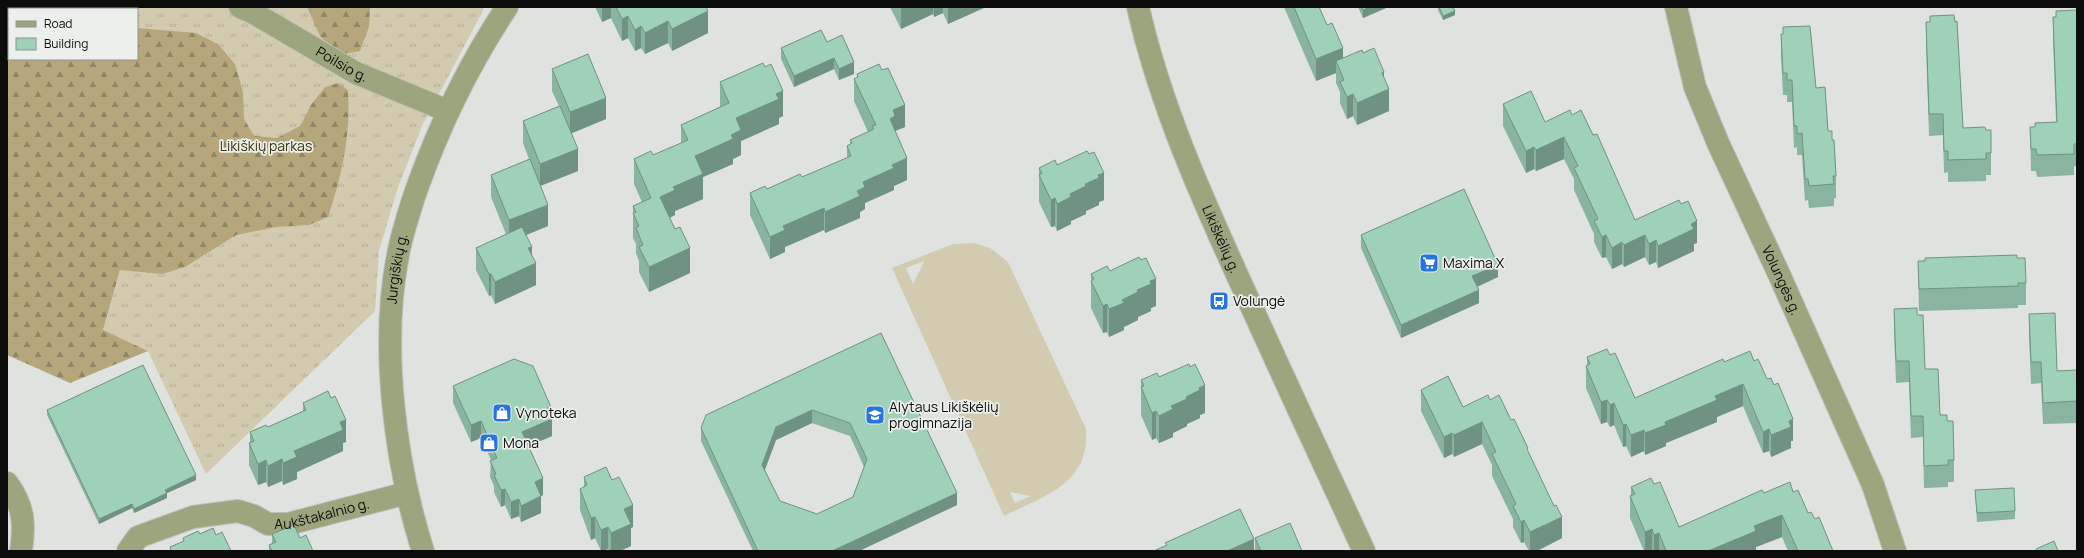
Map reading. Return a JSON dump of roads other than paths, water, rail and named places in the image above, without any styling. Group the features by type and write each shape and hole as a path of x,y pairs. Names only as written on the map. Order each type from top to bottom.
{"street":[{"name":"Poilsio g.","path":"240,7 252,12 356,73 448,111"},
{"name":"Jurgiškių g.","path":"423,551 410,512 394,402 391,355 392,297 398,254 408,216 430,150 483,42 507,7"},
{"name":"Likiškėlių g.","path":"1138,7 1148,52 1210,215 1364,551"},
{"name":"Volungės g.","path":"1676,7 1695,87 1718,143 1781,278 1873,485 1895,551"},
{"path":"7,483 17,496 23,518 21,551"},
{"name":"Aukštakalnio g.","path":"128,551 138,537 193,517 238,511 268,524 288,524 407,493"}],"place":[{"name":"Maxima X","path":"1429,263"},
{"name":"Volungė","path":"1219,301"},
{"name":"Vynoteka","path":"502,413"},
{"name":"Alytaus Likiškėlių progimnazija","path":"875,415"},
{"name":"Mona","path":"489,443"}],"park label":[{"name":"Likiškių parkas","path":"266,146"}]}
